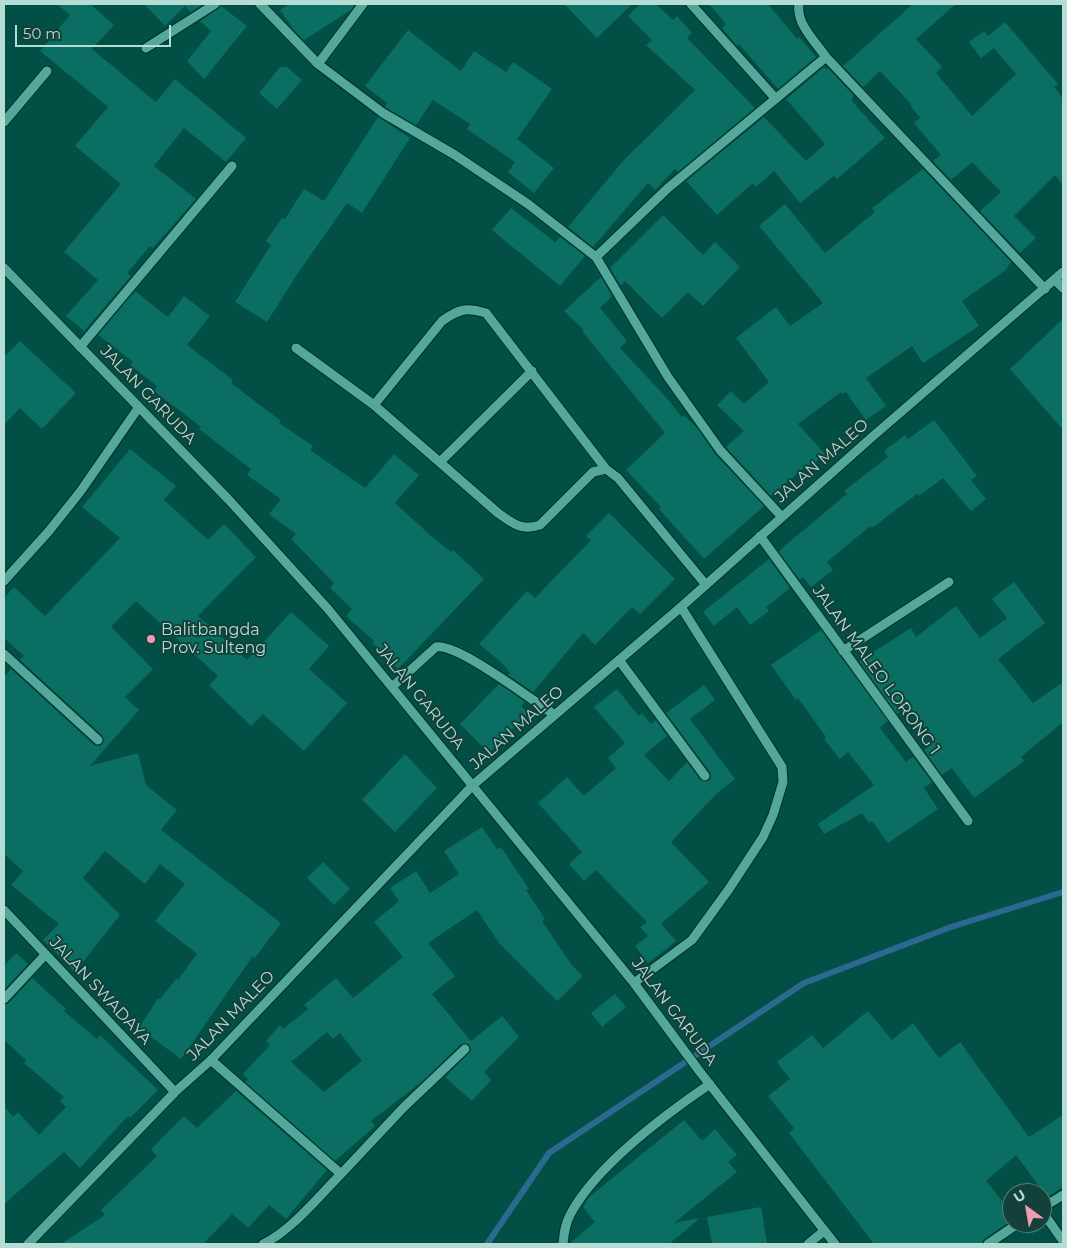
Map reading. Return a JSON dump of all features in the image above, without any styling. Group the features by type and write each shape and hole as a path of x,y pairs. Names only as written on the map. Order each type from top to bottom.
{"street":[{"path":"146,48 215,4"},
{"path":"260,4 318,64 383,113 455,155 528,204 596,257 668,377 720,450 782,517"},
{"path":"318,64 363,4"},
{"path":"691,4 776,99"},
{"path":"799,4 799,16 802,24 826,57 1045,289"},
{"path":"596,257 668,188 826,57"},
{"path":"4,122 47,71"},
{"path":"80,347 232,166"},
{"name":"JALAN GARUDA","path":"4,268 229,500 322,602 634,983 700,1072 835,1244"},
{"name":"JALAN MALEO","path":"28,1244 175,1092 211,1060 473,785 681,607 1063,272"},
{"path":"1055,280 1063,288"},
{"path":"374,405 442,321 454,313 468,308 486,313 606,469 618,478 706,585"},
{"path":"296,348 374,405 498,513 517,527 530,528 540,525 593,472 606,469"},
{"path":"440,462 532,371"},
{"path":"4,581 49,531 80,492 139,407"},
{"name":"JALAN MALEO LORONG 1","path":"760,536 968,822"},
{"path":"843,651 949,582"},
{"path":"634,983 692,940 704,925 768,827 783,782 782,766 681,607"},
{"path":"392,686 436,647 443,646 469,658 555,715"},
{"path":"4,654 98,740"},
{"path":"619,660 705,776"},
{"name":"JALAN SWADAYA","path":"4,910 175,1092"},
{"path":"4,999 45,955"},
{"path":"263,1244 274,1238 293,1222 404,1107 465,1049"},
{"path":"211,1060 341,1174"},
{"path":"563,1244 565,1226 571,1213 610,1164 671,1111 710,1084"},
{"path":"1052,1202 1063,1195"},
{"path":"1052,1224 1063,1241"},
{"path":"808,1244 824,1231"},
{"path":"988,1244 1004,1233"}],"building":[{"path":"57,4 90,4 114,25 92,49 156,102 175,79 246,138 226,162 184,128 154,166 196,199 153,248 150,246 127,273 131,276 84,331 66,316 98,280 64,252 121,184 75,146 108,107 40,51 70,15"},
{"path":"144,4 204,4 191,12 185,6 165,26"},
{"path":"289,4 355,4 351,10 304,40 293,29 280,10"},
{"path":"564,4 632,4 597,38"},
{"path":"640,4 656,4 673,20 677,16 692,33 687,38 755,108 678,172 675,169 655,190 648,183 593,247 568,227 623,161 695,90 646,45 652,40 628,16"},
{"path":"709,4 768,4 797,39 799,37 816,57 778,89 739,44 737,46 722,28 726,24"},
{"path":"913,4 956,4 916,39 942,67 936,73 972,116 1016,74 994,48 981,58 969,42 984,31 988,36 1005,22 1058,84 1054,87 1063,98 1063,185 1055,175 1014,216 1036,238 1020,253 980,211 1001,192 972,162 951,180 933,161 941,155 914,123 920,118 911,104 880,71 863,87 843,66"},
{"path":"221,6 247,26 204,79 187,61 211,31 200,21"},
{"path":"408,30 461,71 474,51 506,72 513,62 552,89 517,139 554,168 534,193 508,172 515,162 467,129 470,124 433,100 416,125 385,107 387,103 365,86"},
{"path":"280,67 287,67 302,80 277,109 259,93"},
{"path":"824,67 828,68 853,95 852,101 885,138 837,179 834,176 800,203 774,171 756,187 753,183 717,215 686,181 764,117 806,161 825,144 786,99"},
{"path":"378,117 410,138 362,213 347,203 298,273 267,322 235,302 271,245 266,241 282,218 285,219 304,189 324,201"},
{"path":"923,169 1011,262 1006,270 962,301 979,326 923,363 912,346 866,378 886,406 866,420 846,392 843,394 841,392 798,424 825,454 808,468 806,466 771,496 726,447 744,431 717,405 731,391 744,404 769,382 736,338 776,307 790,326 823,303 759,226 785,204 825,253 875,212 872,208"},
{"path":"511,208 555,242 560,237 585,256 560,286 492,230"},
{"path":"663,215 703,255 715,242 740,267 703,306 688,292 662,318 625,281 621,286 610,268"},
{"path":"601,277 612,296 600,308 627,341 620,348 682,417 684,415 698,429 715,454 764,506 704,559 659,509 661,507 626,470 665,433 582,331 584,330 564,311"},
{"path":"135,291 168,317 184,296 210,316 187,345 233,380 231,383 281,421 279,423 313,446 310,450 365,488 394,454 419,475 395,503 430,535 451,552 453,550 484,579 398,669 372,643 374,641 346,616 352,609 330,588 334,583 291,539 296,534 269,514 281,499 247,475 251,469 154,391 157,386 130,365 133,362 98,335"},
{"path":"1063,319 1063,430 1010,369"},
{"path":"20,341 76,393 42,429 20,408 4,425 4,357"},
{"path":"934,420 977,476 971,480 986,499 971,511 943,478 919,496 917,494 872,528 870,526 827,562 833,570 811,587 803,577 800,580 779,552 781,549 847,494 844,491 888,457 884,451 905,435 908,439"},
{"path":"130,449 176,486 164,500 208,540 224,524 256,557 198,616 247,660 291,612 329,646 309,669 347,703 304,751 263,714 251,726 209,685 218,676 136,601 111,627 153,669 125,697 139,710 90,766 138,753 146,785 177,810 161,830 281,923 255,958 253,956 181,1059 139,1028 158,998 160,999 176,979 178,980 197,954 155,921 185,884 160,864 145,884 105,851 83,878 120,915 75,972 43,940 59,924 11,885 23,871 4,854 4,677 11,669 94,745 100,746 104,741 102,735 20,660 24,656 4,638 4,598 14,587 45,616 120,538 82,507"},
{"path":"609,513 675,579 640,614 632,607 595,645 583,633 533,692 508,675 510,673 502,663 479,644 527,591 535,598 591,540 586,536"},
{"path":"769,559 790,588 766,607 769,611 750,625 737,607 714,626 703,612"},
{"path":"1014,582 1045,623 998,659 1033,703 1063,682 1063,722 1021,757 1024,761 974,798 952,768 942,775 924,750 934,742 908,705 897,714 859,661 911,628 916,637 956,606 980,638 1007,618 992,599"},
{"path":"821,630 888,721 880,728 906,762 913,757 932,782 924,788 938,809 888,843 872,821 869,823 862,813 824,834 818,824 874,785 848,752 840,759 824,739 826,737 798,698 796,700 771,665"},
{"path":"499,684 525,702 521,706 528,713 489,753 460,724"},
{"path":"704,685 715,700 690,719 735,779 717,793 671,842 709,882 661,924 676,941 648,963 635,946 648,936 640,927 647,922 596,870 584,881 569,864 582,852 538,803 567,777 584,796 616,768 608,758 625,743 594,707 617,689 639,716 642,713 651,724 656,720 667,736 644,755 669,781 687,762 700,780 708,781 711,778 710,772 666,713"},
{"path":"405,754 437,788 395,832 362,800"},
{"path":"482,827 497,849 501,847 529,889 526,890 545,919 542,921 571,964 583,976 557,1001 499,943 477,910 428,943 455,976 432,994 471,1041 502,1016 519,1037 484,1072 491,1080 472,1101 445,1077 471,1051 469,1044 461,1044 424,1080 371,1121 375,1126 335,1161 245,1082 248,1079 243,1074 270,1045 266,1041 280,1025 283,1029 308,1009 304,1005 336,978 353,998 403,957 374,922 399,901 390,888 416,871 430,893 459,874 444,851","holes":["327,1032 333,1039 340,1033 362,1061 324,1092 291,1062"]},
{"path":"323,862 350,889 334,905 307,878"},
{"path":"16,953 28,964 4,990 4,966"},
{"path":"32,978 66,1009 64,1011 97,1039 100,1035 158,1090 130,1118 128,1116 80,1168 64,1152 4,1204 4,1106 13,1117 18,1112 39,1135 66,1107 60,1101 64,1097 24,1063 26,1060 4,1040 4,1005 9,1003"},
{"path":"615,994 626,1007 602,1027 591,1013"},
{"path":"868,1011 892,1040 913,1023 939,1058 960,1042 1029,1137 1063,1115 1063,1187 1052,1194 1052,1183 1037,1183 1016,1155 986,1181 1002,1201 1002,1227 984,1239 982,1244 874,1244 789,1133 794,1128 768,1096 790,1079 777,1062 812,1035 823,1048"},
{"path":"236,1091 327,1170 286,1219 269,1205 248,1228 232,1214 203,1244 61,1244 105,1215 101,1210 157,1156 151,1149 184,1116 197,1128"},
{"path":"684,1120 702,1141 715,1129 737,1155 728,1162 737,1172 674,1223 700,1218 669,1244 569,1244 595,1222 583,1207 589,1197"},
{"path":"761,1207 767,1244 712,1244 707,1217"}],"waterway":[{"path":"487,1244 549,1153 804,983 951,927 1063,892"}],"place":[{"name":"Balitbangda Prov. Sulteng","path":"151,639"}]}
